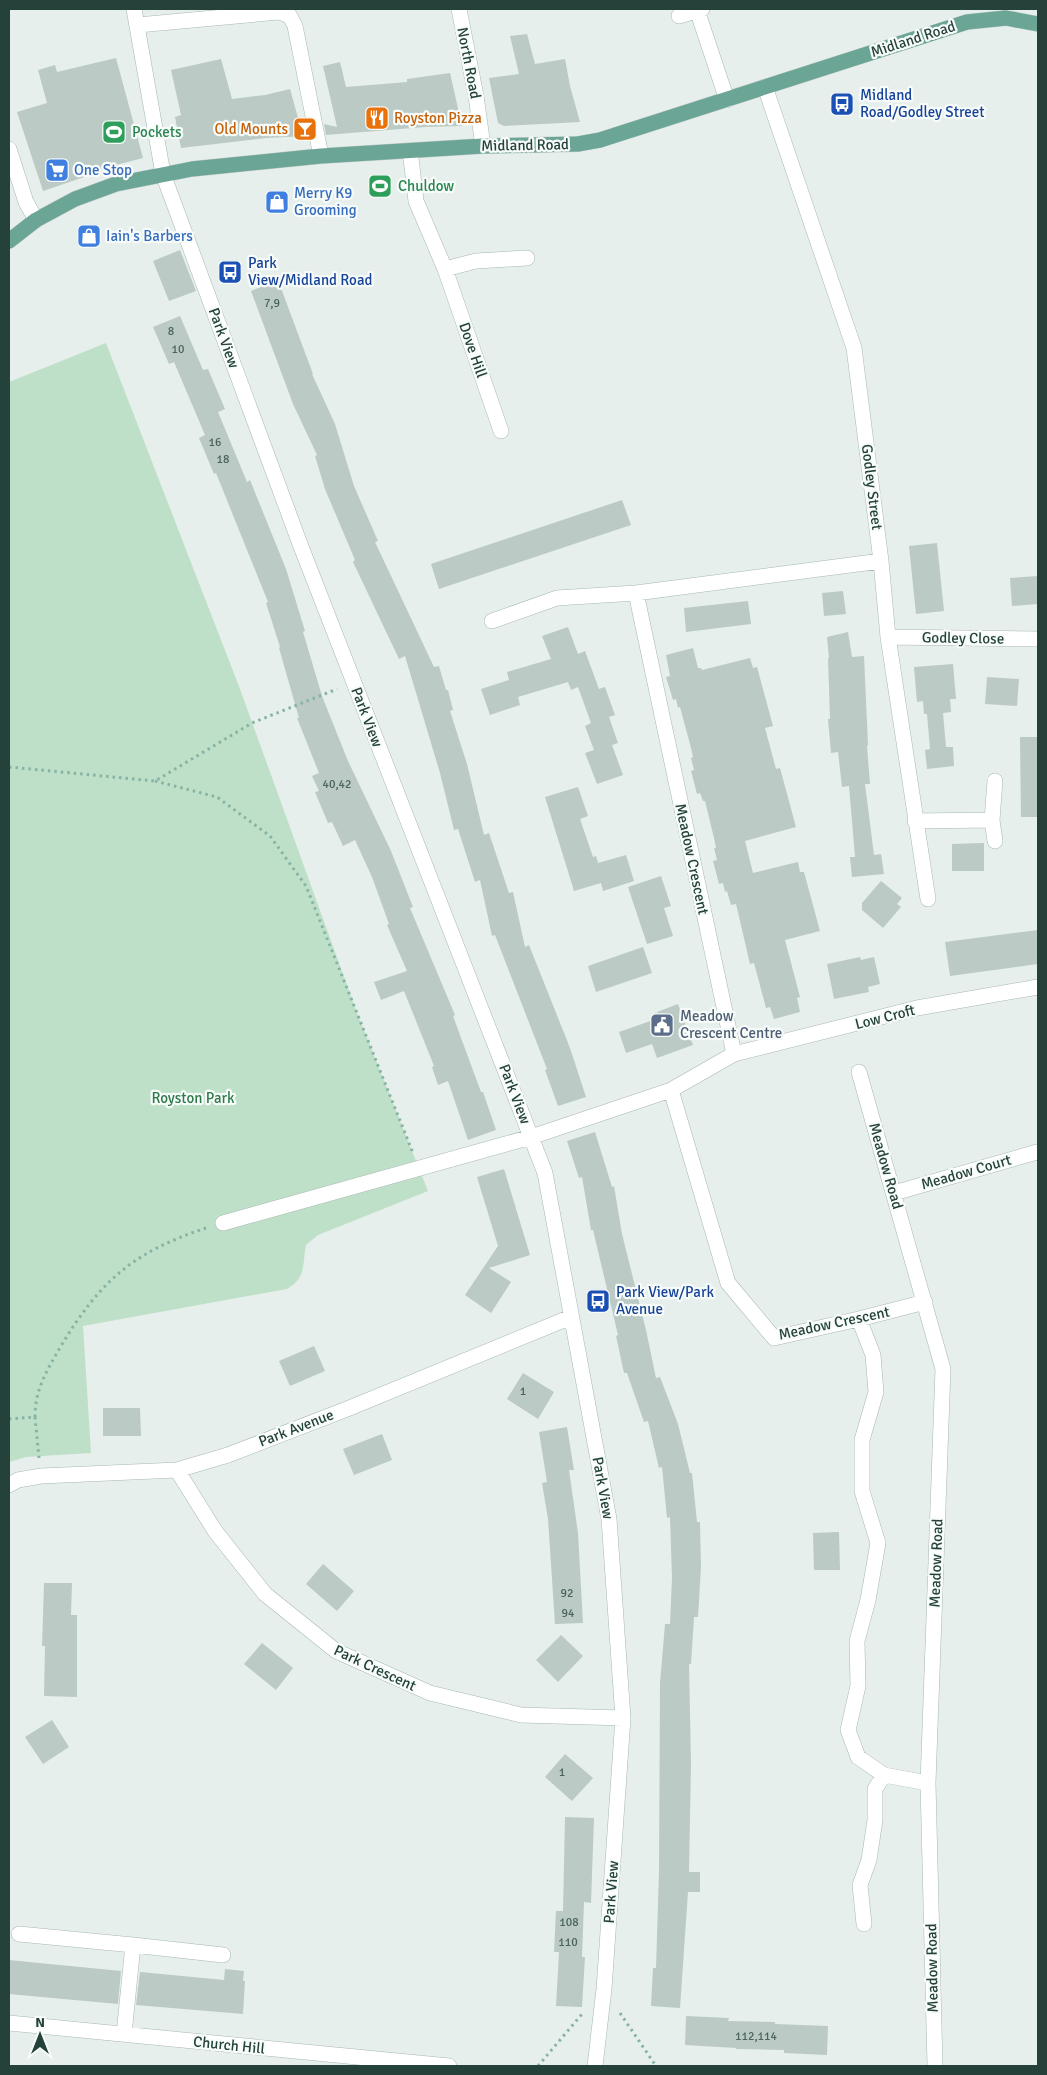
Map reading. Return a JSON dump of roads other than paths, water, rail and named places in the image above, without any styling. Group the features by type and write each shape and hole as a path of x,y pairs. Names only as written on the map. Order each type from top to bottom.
{"main road":[{"name":"Midland Road","path":"9,241 36,220 75,199 116,184 163,174 192,169 321,156 483,146 578,144 600,140 967,22 1006,18 1038,24"}],"street":[{"name":"Park View","path":"134,9 163,174 300,544 545,1173 609,1519 623,1718 604,1989 595,2066"},
{"name":"North Road","path":"459,9 476,96 483,146"},
{"path":"679,16 699,9 727,100"},
{"path":"138,25 279,12 290,16 295,26 321,156"},
{"name":"Godley Street","path":"765,87 854,348 881,561 888,637 928,898"},
{"path":"9,149 26,202 36,220"},
{"name":"Dove Hill","path":"410,150 416,201 445,269 501,431"},
{"path":"445,269 476,261 527,258"},
{"path":"492,621 557,598 636,593 881,561"},
{"name":"Meadow Crescent","path":"636,593 734,1054"},
{"name":"Godley Close","path":"888,637 1038,640"},
{"path":"995,781 992,820 995,842"},
{"path":"915,822 992,820"},
{"name":"Low Croft","path":"734,1054 917,1008 1038,987"},
{"path":"223,1223 420,1170 531,1137 671,1090 734,1054"},
{"name":"Meadow Road","path":"859,1072 943,1368 928,1783 935,2066"},
{"name":"Meadow Crescent","path":"671,1090 728,1283 774,1338 925,1302"},
{"name":"Meadow Court","path":"894,1193 1037,1152"},
{"name":"Park Avenue","path":"9,1485 18,1480 40,1476 177,1470 246,1448 571,1317"},
{"path":"859,1319 872,1355 876,1392 862,1440 862,1491 878,1543 868,1600 857,1641 858,1686 848,1730 858,1758 884,1775 928,1783"},
{"name":"Park Crescent","path":"177,1470 215,1531 265,1594 336,1651 430,1693 521,1715 623,1718"},
{"path":"864,1924 860,1885 869,1860 875,1820 875,1789 884,1775"},
{"path":"19,1934 223,1955"},
{"path":"124,2034 133,1945"},
{"name":"Church Hill","path":"9,2023 428,2066 449,2066"}],"place":[{"name":"Midland Road/Godley Street","path":"842,104"},
{"name":"Royston Pizza","path":"377,118"},
{"name":"Old Mounts","path":"305,129"},
{"name":"Pockets","path":"114,132"},
{"name":"One Stop","path":"57,170"},
{"name":"Chuldow","path":"380,186"},
{"name":"Merry K9 Grooming","path":"277,202"},
{"name":"Iain's Barbers","path":"89,236"},
{"name":"Park View/Midland Road","path":"230,272"},
{"name":"Meadow Crescent Centre","path":"662,1025"},
{"name":"Park View/Park Avenue","path":"598,1301"}],"park label":[{"name":"Royston Park","path":"193,1098"}]}
